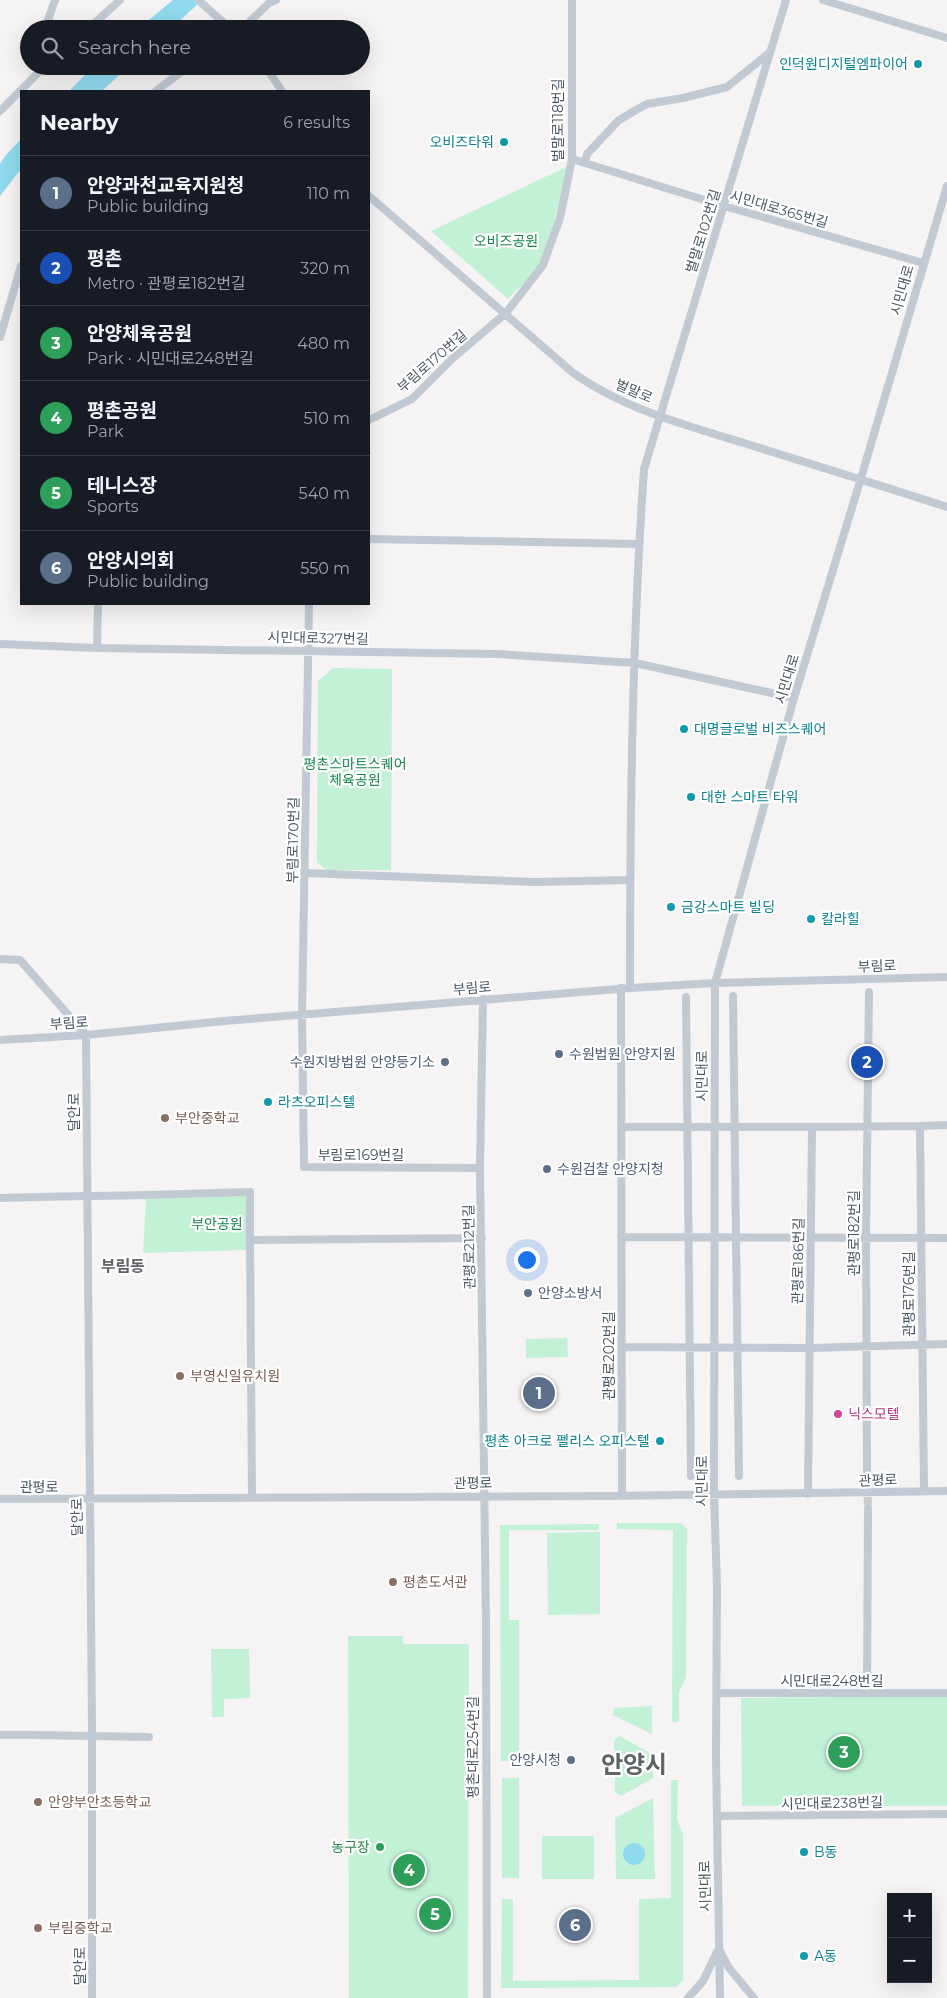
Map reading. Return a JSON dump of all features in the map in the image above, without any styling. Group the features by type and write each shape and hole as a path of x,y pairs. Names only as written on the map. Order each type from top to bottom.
{"street":[{"path":"49,20 55,0"},
{"path":"98,20 120,0"},
{"path":"198,0 223,20"},
{"path":"252,20 276,0"},
{"name":"벌말로118번길","path":"506,313 543,265 560,218 572,160 572,0"},
{"name":"벌말로102번길","path":"639,544 644,469 786,0"},
{"path":"823,0 947,38"},
{"path":"585,163 587,154 618,121 634,111 647,104 683,98 727,86 769,53"},
{"path":"0,111 33,75"},
{"path":"157,90 177,75"},
{"path":"271,75 281,90"},
{"name":"시민대로365번길","path":"572,160 923,263"},
{"name":"시민대로","path":"720,1998 717,1816 718,1694 714,1494 715,983 794,698 947,186"},
{"name":"벌말로","path":"370,197 572,372 591,385 660,415 947,507"},
{"path":"0,337 20,269"},
{"name":"부림로170번길","path":"370,420 412,399 453,358 506,313"},
{"path":"306,873 535,882 630,880 639,544 370,539"},
{"path":"97,648 98,605"},
{"name":"부림로170번길","path":"302,1016 306,873 309,605"},
{"name":"시민대로327번길","path":"0,644 97,648 497,654 635,663 794,698"},
{"name":"관평로202번길","path":"622,1496 621,1127 630,880"},
{"path":"0,959 20,960 86,1035"},
{"name":"부림로","path":"0,1040 86,1035 625,988 715,983 947,977"},
{"name":"관평로182번길","path":"867,1473 866,1127 869,992"},
{"path":"733,996 739,1476"},
{"path":"686,997 690,1476"},
{"name":"관평로212번길","path":"482,999 480,1168 484,1495"},
{"name":"부림로169번길","path":"302,1016 304,1167 480,1168"},
{"name":"달안로","path":"86,1035 92,1729 92,1998"},
{"path":"621,1127 866,1127 947,1125"},
{"name":"관평로176번길","path":"920,1126 924,1490"},
{"name":"관평로186번길","path":"808,1494 812,1127"},
{"path":"0,1198 250,1192 252,1497"},
{"path":"250,1240 482,1238"},
{"path":"622,1238 947,1238"},
{"path":"622,1347 810,1348 947,1344"},
{"name":"관평로","path":"0,1500 484,1495 622,1496 947,1491"},
{"name":"평촌대로254번길","path":"484,1495 487,1998"},
{"path":"867,1693 868,1508"},
{"name":"시민대로248번길","path":"718,1694 947,1693"},
{"path":"0,1735 149,1737"},
{"name":"시민대로238번길","path":"717,1816 947,1814"},
{"path":"688,1998 703,1981 719,1948"},
{"path":"719,1948 729,1968 754,1998"}],"green space":[{"name":"오비즈공원","path":"566,167 566,178 545,254 536,270 508,299 431,231"},
{"name":"평촌스마트스퀘어 체육공원","path":"333,668 392,669 391,870 326,870 317,862 318,681"},
{"name":"부안공원","path":"247,1196 246,1250 143,1253 146,1199"},
{"path":"567,1338 568,1357 526,1358 526,1339"},
{"path":"617,1523 681,1523 687,1529 686,1677 679,1692 679,1722 672,1722 673,1530 617,1529"},
{"path":"599,1524 599,1530 509,1530 509,1620 519,1620 519,1761 501,1761 500,1525"},
{"path":"600,1532 600,1614 548,1615 547,1533"},
{"path":"348,1636 403,1636 403,1644 469,1644 468,1998 349,1998"},
{"path":"211,1649 249,1649 250,1698 224,1699 224,1717 212,1717"},
{"path":"947,1696 947,1806 742,1806 741,1698"},
{"path":"652,1706 652,1734 613,1715 614,1708"},
{"path":"620,1736 653,1755 653,1778 621,1796 615,1792 614,1740"},
{"path":"502,1778 519,1778 519,1878 502,1878"},
{"path":"671,1780 678,1780 677,1820 683,1834 683,1980 676,1987 501,1988 502,1899 513,1899 513,1981 639,1980 639,1899 671,1898"},
{"path":"653,1798 655,1879 616,1879 615,1818"},
{"path":"542,1836 594,1836 594,1879 542,1879"}],"water":[{"path":"173,0 202,0 181,20 149,20"},
{"path":"85,75 119,75 103,90 70,90"},
{"path":"20,140 20,170 0,196 0,164"},
{"path":"630,1843 638,1843 645,1850 645,1858 638,1865 630,1865 623,1858 623,1850"}],"tunnel":[{"path":"867,1473 868,1508"}],"place":[{"name":"인덕원디지털엠파이어","path":"918,64"},
{"name":"오비즈타워","path":"504,142"},
{"name":"대명글로벌 비즈스퀘어","path":"684,729"},
{"name":"대한 스마트 타워","path":"691,797"},
{"name":"금강스마트 빌딩","path":"671,907"},
{"name":"칼라힐","path":"811,919"},
{"name":"수원법원 안양지원","path":"559,1054"},
{"name":"수원지방법원 안양등기소","path":"445,1062"},
{"name":"평촌","path":"867,1062"},
{"name":"라츠오피스텔","path":"268,1102"},
{"name":"부안중학교","path":"165,1118"},
{"name":"수원검찰 안양지청","path":"547,1169"},
{"name":"안양소방서","path":"528,1293"},
{"name":"부영신일유치원","path":"180,1376"},
{"name":"안양과천교육지원청","path":"539,1393"},
{"name":"닉스모텔","path":"838,1414"},
{"name":"평촌 아크로 펠리스 오피스텔","path":"660,1441"},
{"name":"평촌도서관","path":"393,1582"},
{"name":"안양체육공원","path":"844,1752"},
{"name":"안양시청","path":"571,1760"},
{"name":"안양부안초등학교","path":"38,1802"},
{"name":"농구장","path":"380,1847"},
{"name":"B동","path":"804,1852"},
{"name":"평촌공원","path":"409,1870"},
{"name":"테니스장","path":"435,1914"},
{"name":"안양시의회","path":"575,1925"},
{"name":"부림중학교","path":"38,1928"},
{"name":"A동","path":"804,1956"}],"district":[{"name":"부림동","path":"123,1266"},
{"name":"안양시","path":"634,1764"}]}
